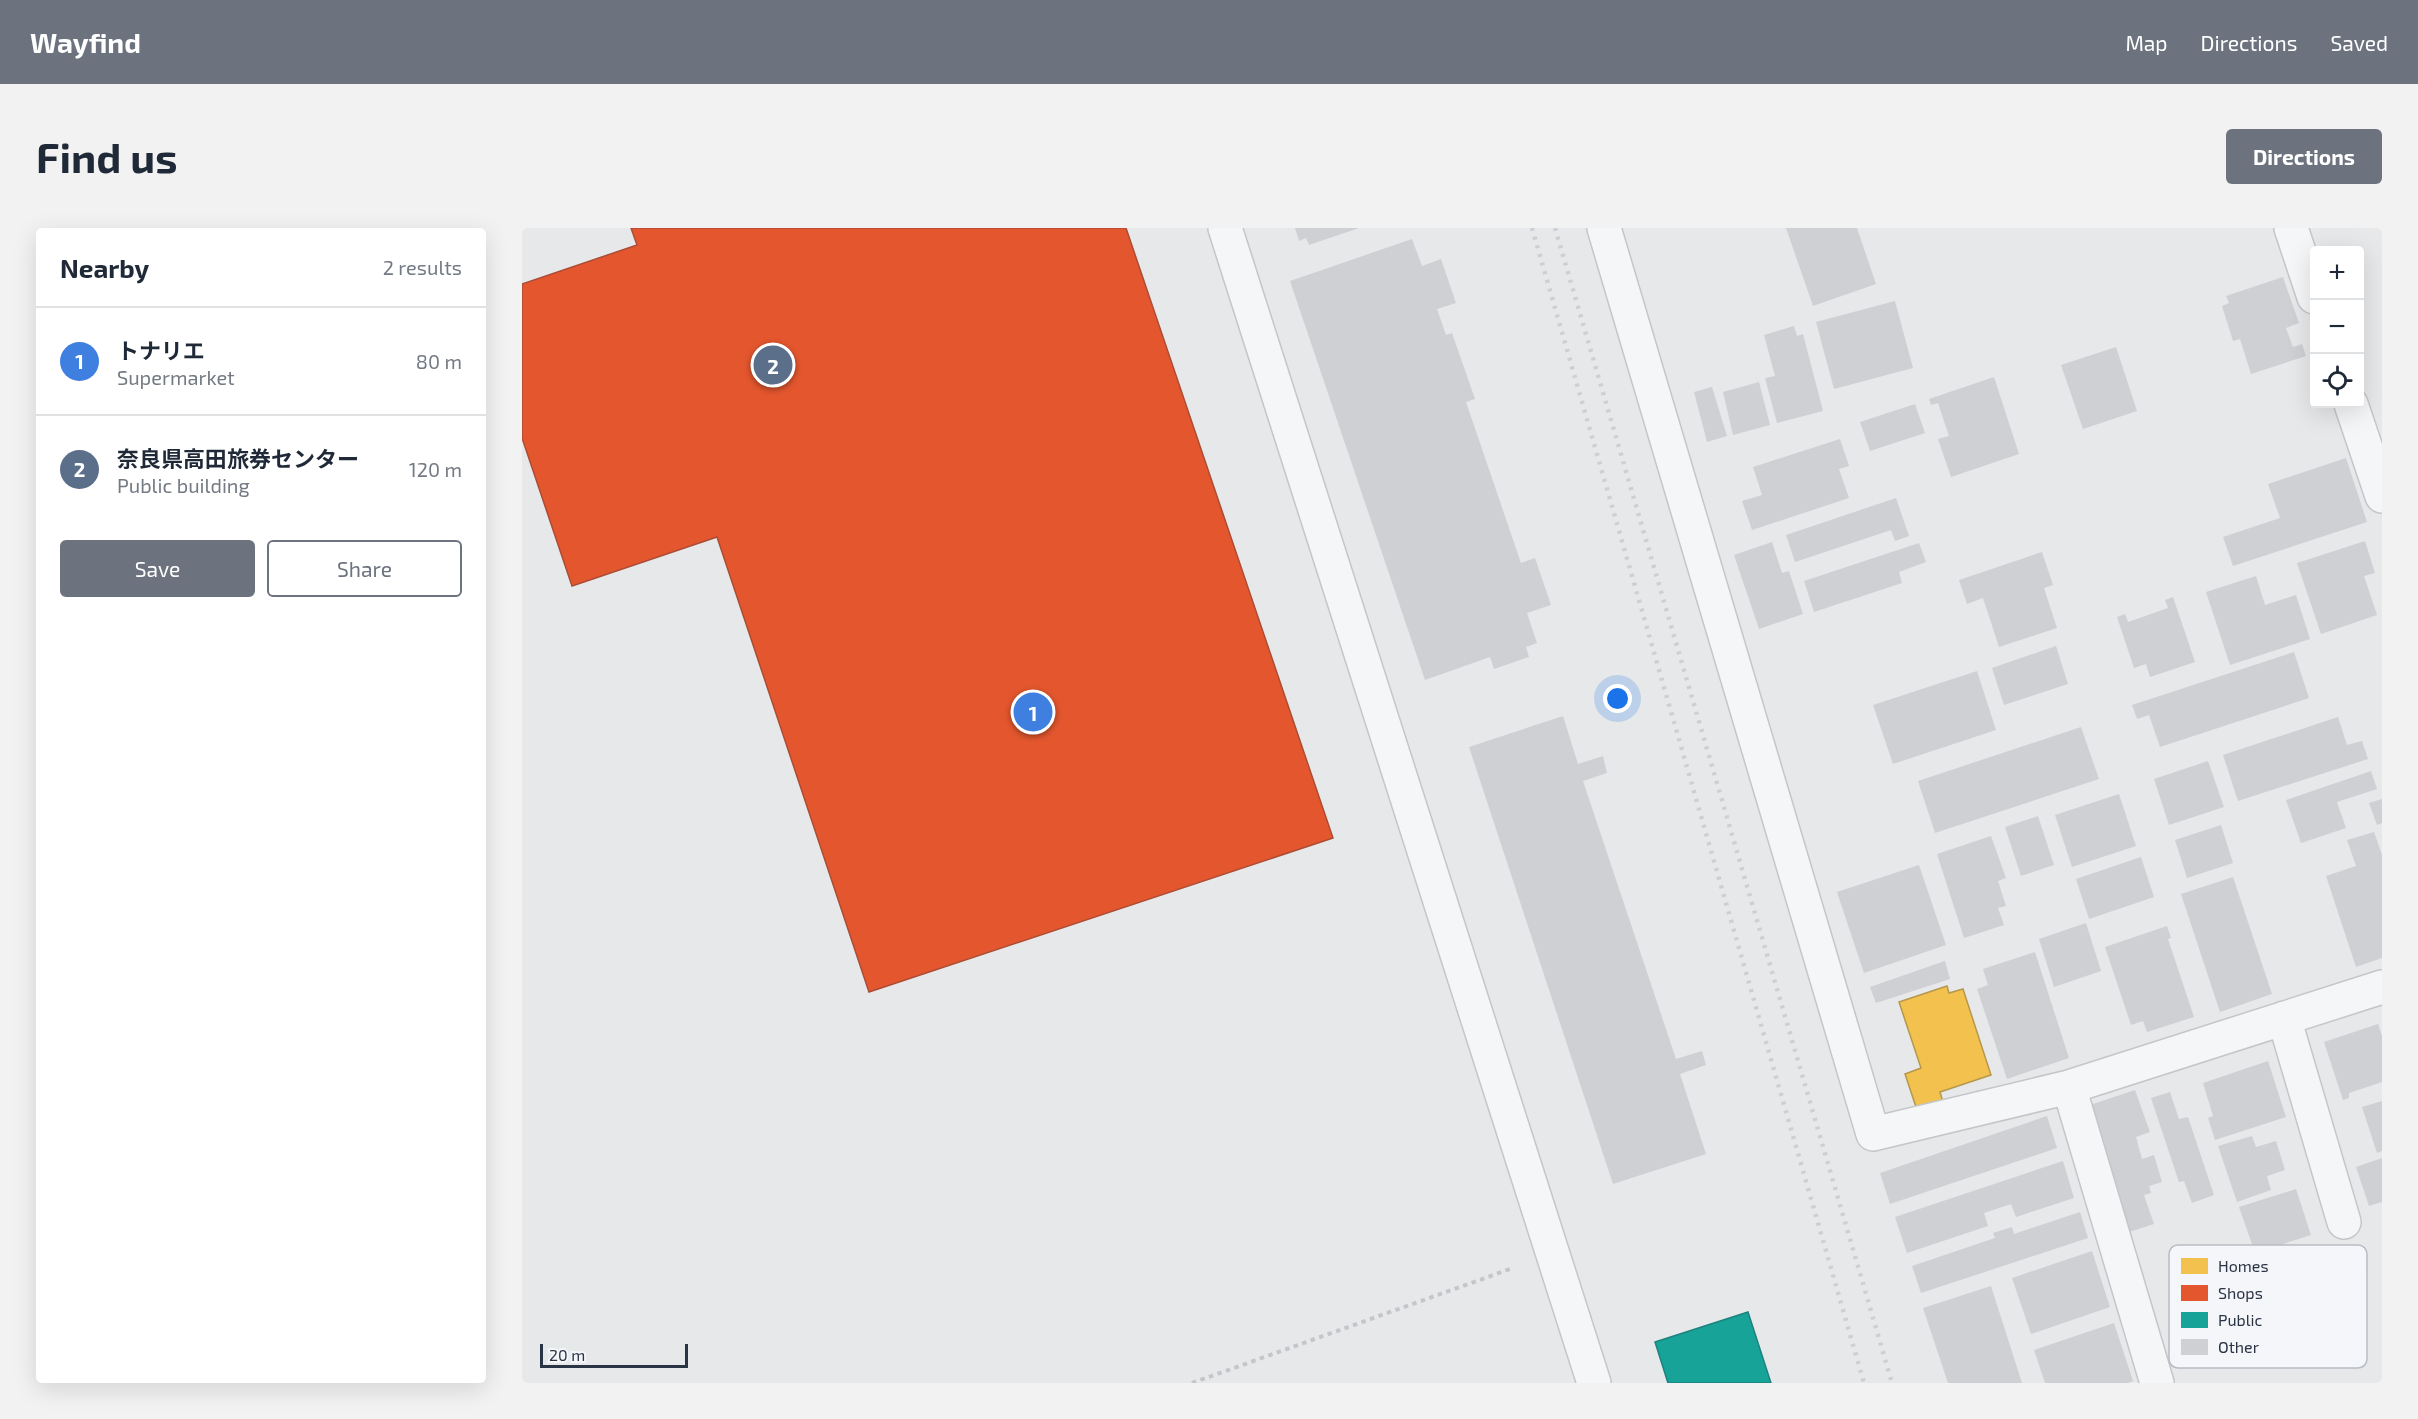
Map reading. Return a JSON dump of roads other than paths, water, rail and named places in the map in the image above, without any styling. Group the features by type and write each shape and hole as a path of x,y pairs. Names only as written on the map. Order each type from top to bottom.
{"street":[{"path":"1225,228 1594,1383"},
{"path":"1604,228 1872,1134 2069,1087 2382,987"},
{"path":"2291,228 2310,285"},
{"path":"2352,408 2382,496"},
{"path":"2284,1018 2344,1222"},
{"path":"2069,1087 2157,1383"}],"railway":[{"path":"1532,228 1864,1383"},
{"path":"1555,228 1892,1383"}],"place":[{"name":"奈良県高田旅券センター","path":"773,365"},
{"name":"トナリエ","path":"1033,712"}]}
